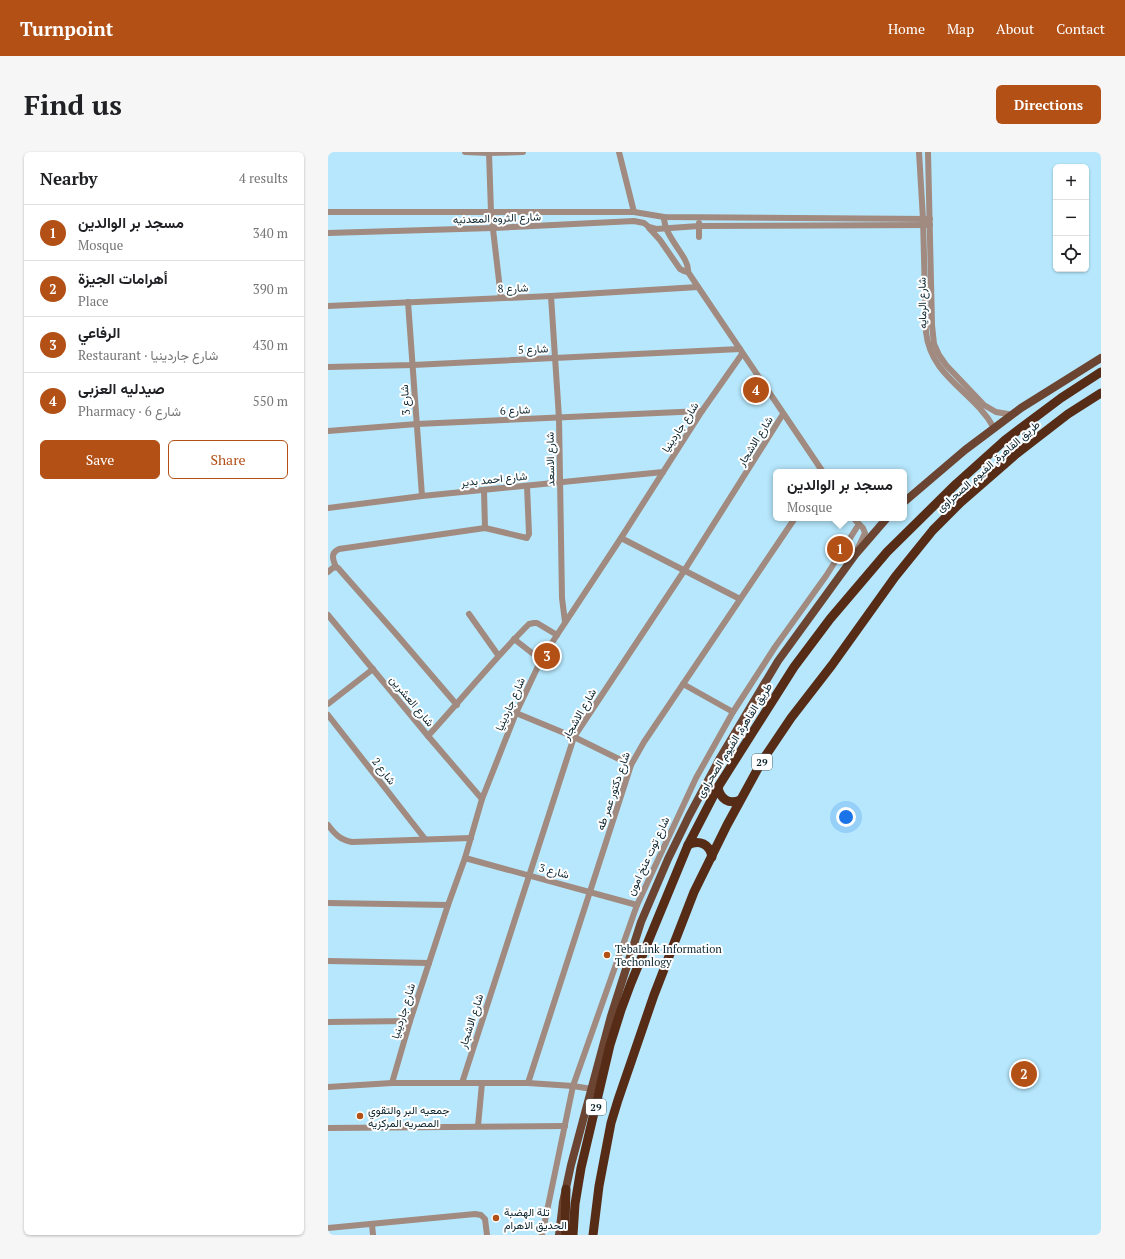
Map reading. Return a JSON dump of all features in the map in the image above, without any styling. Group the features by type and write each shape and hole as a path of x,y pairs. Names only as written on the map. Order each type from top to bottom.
{"highway":[{"name":"طريق القاهرة, الفيوم الصحراوى","path":"573,1235 575,1204 581,1168 610,1045 631,983 688,845 718,787 798,662 830,619 887,552 956,484 999,445 1048,407 1101,372"},
{"name":"طريق القاهرة, الفيوم الصحراوى","path":"593,1235 602,1165 611,1123 654,995 694,892 740,800 765,757 784,728 832,666 895,577 933,530 961,502 1015,455 1068,414 1101,393"},
{"path":"718,787 720,795 725,800 733,802 740,800"},
{"path":"688,845 697,842 702,843 709,848 712,857"},
{"path":"566,1189 566,1235"}],"main road":[{"path":"907,499 965,450 1011,415 1101,358"},
{"path":"559,1235 561,1214 577,1141 611,1016 636,936 668,860 686,821 716,764 763,685 793,640 856,555 884,521"}],"street":[{"path":"465,152 523,152"},
{"path":"619,152 634,212"},
{"name":"شارع الرمايه","path":"919,152 923,222 926,332 930,350 939,368 980,409 994,428"},
{"name":"شارع الرمايه","path":"928,152 932,332 936,350 946,365 981,402 992,410 1011,415"},
{"path":"489,153 491,212 501,298"},
{"name":"شارع الثروه المعدنيه","path":"328,212 634,212 664,217 923,222"},
{"path":"664,217 665,228 688,264 688,272 821,469"},
{"path":"698,237 699,217"},
{"name":"شارع الثروه المعدنيه","path":"328,233 493,228 634,221 644,223 649,227 656,229 699,226 923,222"},
{"path":"923,222 930,222"},
{"path":"649,227 680,269 684,272 688,272"},
{"name":"شارع 8","path":"328,306 551,296 698,287"},
{"name":"شارع الاسعد","path":"551,296 559,418 562,598 565,622"},
{"name":"شارع 3","path":"408,302 422,496"},
{"name":"شارع 5","path":"328,367 741,352"},
{"name":"شارع جاردينيا","path":"392,1083 410,1021 448,904 465,858 482,799 516,713 541,660 741,352"},
{"name":"شارع 6","path":"328,431 417,424 702,411"},
{"name":"شارع الاشجار","path":"462,1083 574,737 684,570 783,414"},
{"name":"شارع احمد بدير","path":"328,508 422,496 663,472"},
{"path":"457,705 398,635 336,567 333,560 333,555 336,550 339,549 485,528 526,538 528,537 527,486"},
{"path":"484,490 485,528"},
{"name":"شارع دكتور عمر طه","path":"528,1083 631,765 644,742 793,521"},
{"path":"856,521 864,530 864,536 858,546 856,555"},
{"name":"شارع توت عنخ امون","path":"542,1235 573,1086 637,904 696,778 733,712 775,647 826,576 859,524"},
{"path":"621,538 740,599"},
{"path":"328,572 336,567"},
{"path":"469,614 498,655"},
{"name":"شارع العشرين","path":"328,615 482,799"},
{"path":"428,736 457,705 498,655 529,624 537,623 557,635"},
{"path":"514,639 541,660"},
{"path":"328,704 373,669"},
{"path":"683,684 733,712"},
{"path":"516,713 574,737 631,765"},
{"name":"شارع 2","path":"328,714 425,839"},
{"path":"328,825 338,837 347,841 471,838"},
{"name":"شارع 3","path":"465,858 637,904"},
{"path":"328,903 448,904"},
{"path":"328,961 429,963"},
{"path":"328,1022 410,1021"},
{"path":"328,1087 392,1083 528,1083 573,1086 592,1089"},
{"path":"478,1126 482,1083"},
{"path":"328,1128 565,1126"},
{"path":"328,1228 475,1214 481,1215 485,1219 487,1235"},
{"path":"372,1224 373,1235"}],"place":[{"name":"صيدليه العزبى","path":"756,390"},
{"name":"مسجد بر الوالدين","path":"840,549"},
{"name":"الرفاعي","path":"547,656"},
{"name":"TebaLink Information Techonlogy","path":"607,955"},
{"name":"أهرامات الجيزة","path":"1024,1074"},
{"name":"جمعيه البر والتقوي المصريه المركزيه","path":"360,1116"},
{"name":"تلة الهضبة الحديق الاهرام","path":"496,1218"}]}
